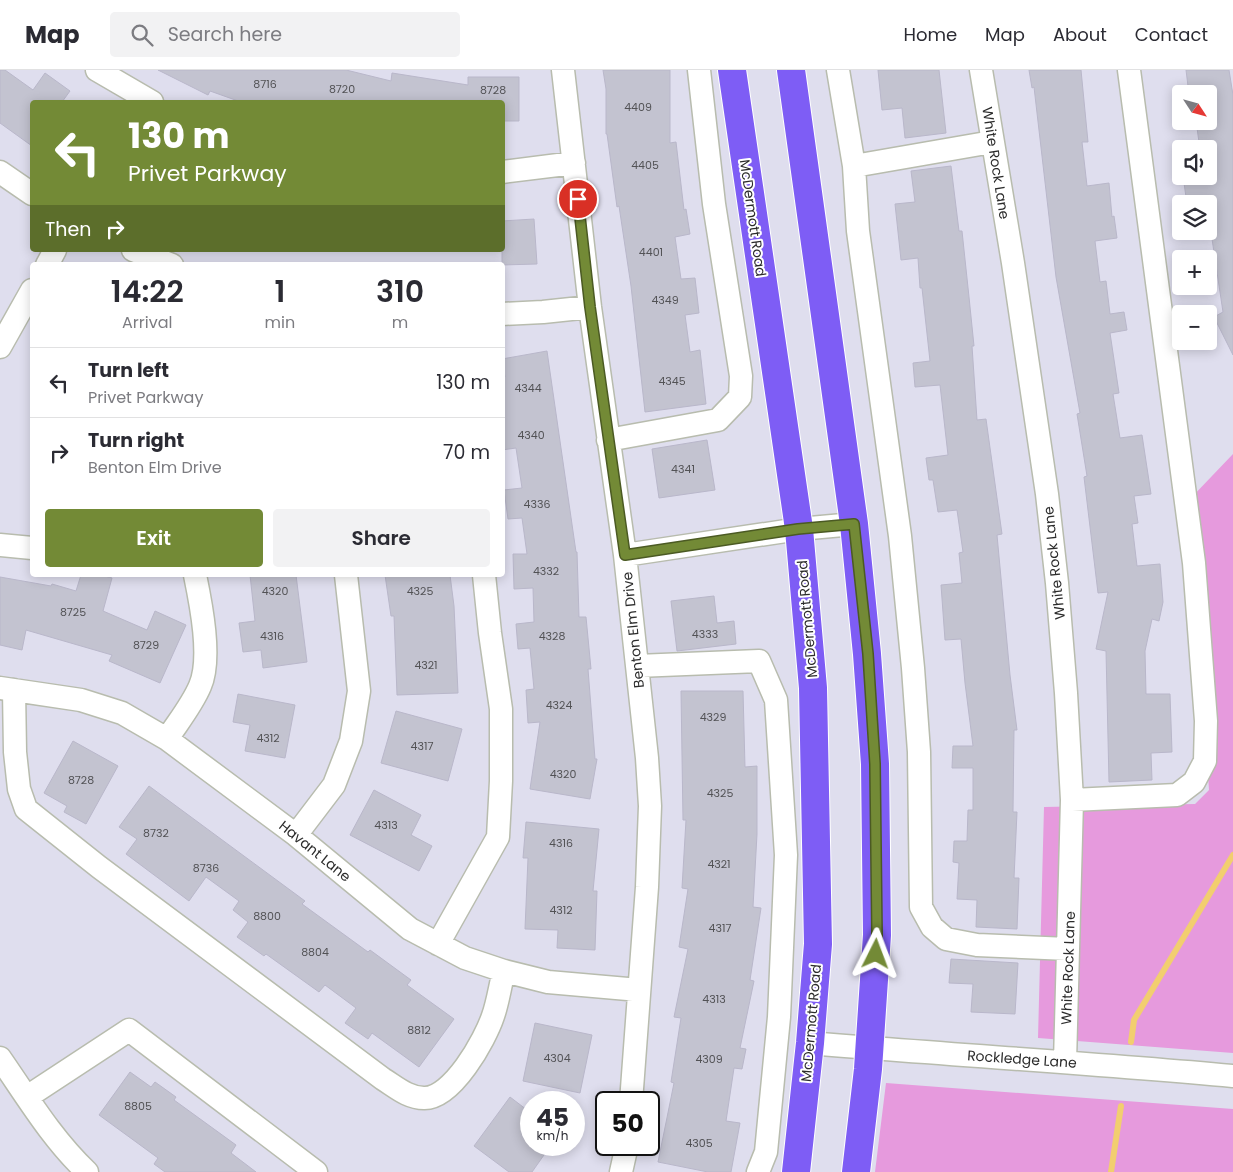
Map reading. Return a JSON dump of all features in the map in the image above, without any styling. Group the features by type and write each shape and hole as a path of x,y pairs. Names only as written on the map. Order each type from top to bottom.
{"main road":[{"name":"McDermott Road","path":"732,70 798,529 813,698 818,944 796,1172"},
{"path":"791,70 854,524 868,654 875,764 877,935 870,1048 856,1172"}],"street":[{"path":"97,70 149,100"},
{"name":"Benton Elm Drive","path":"563,70 590,307 625,555 647,758 650,806 648,887 632,1091"},
{"path":"608,440 718,420 740,398 741,376 714,204 699,70"},
{"path":"838,70 854,166 858,230 900,536 919,752 921,907 932,927 946,939 977,945 1068,949"},
{"name":"White Rock Lane","path":"981,70 1014,273 1048,504 1063,647 1072,800 1065,1062"},
{"path":"1072,800 1177,795 1194,782 1205,761 1206,721 1194,563 1129,70"},
{"path":"854,166 992,142"},
{"path":"505,172 574,163"},
{"path":"0,172 30,193"},
{"path":"138,252 164,262"},
{"path":"0,347 30,294"},
{"path":"505,314 590,307"},
{"path":"625,555 798,529 854,524"},
{"path":"0,545 30,548"},
{"path":"167,739 200,686 205,668 205,644 195,577"},
{"path":"296,834 334,785 352,741 359,691 346,577"},
{"path":"438,944 498,837 502,780 501,709 484,577"},
{"path":"637,666 759,661 776,700 786,854 779,1017 766,1152 758,1172"},
{"path":"7,689 19,788 26,809 107,873 383,1079 410,1096 426,1098 448,1089 468,1065 492,1017 504,971"},
{"name":"Havant Lane","path":"7,689 81,700 122,713 167,739 296,834 410,930 465,958 504,971 548,982 639,990"},
{"path":"27,1097 129,1030 316,1172"},
{"name":"Rockledge Lane","path":"810,1042 1225,1076"},
{"path":"0,1058 66,1150 87,1172"},
{"path":"621,1172 625,1156"}],"shaded area":[{"path":"1233,454 1233,1053 1038,1038 1044,807 1195,804 1209,790 1190,499"},
{"path":"886,1083 1233,1109 1233,1172 875,1172"}],"building":[{"path":"0,70 5,70 33,90 45,73 70,91 63,100 30,100 30,145 0,123"},
{"path":"158,70 346,70 391,81 392,73 468,85 468,77 519,77 519,121 505,121 505,100 235,100 210,91 208,95"},
{"path":"603,70 670,70 670,143 676,142 684,210 686,209 690,234 675,237 681,279 695,278 699,313 685,315 690,352 700,350 706,404 645,412 631,286 606,134 606,89"},
{"path":"878,70 939,70 946,133 905,138 902,108 882,110"},
{"path":"1029,70 1081,70 1088,142 1082,142 1087,186 1109,183 1112,217 1114,216 1117,238 1095,241 1100,282 1106,281 1110,314 1124,312 1127,330 1110,333 1119,393 1113,394 1120,438 1142,435 1151,494 1134,496 1138,523 1132,524 1137,566 1160,564 1163,602 1159,621 1152,619 1145,651 1146,694 1170,694 1172,752 1151,753 1152,780 1109,782 1106,651 1096,649 1108,592 1098,593 1084,477 1087,476 1077,414 1080,413 1056,277 1034,87 1032,88"},
{"path":"1186,70 1229,70 1233,95 1233,355 1217,323 1217,315 1223,312 1217,272 1217,250 1214,250 1212,240 1217,240 1217,195 1186,195 1184,185 1217,185 1217,140 1199,140 1197,130 1218,130 1218,85 1188,85"},
{"path":"951,166 959,231 962,231 969,297 974,346 972,346 977,420 986,419 1002,534 997,535 1017,730 1014,730 1013,812 1017,812 1014,878 1019,878 1017,929 976,927 977,900 957,899 959,863 953,862 954,841 967,841 968,810 973,810 973,768 952,768 953,746 973,746 961,639 945,640 941,585 962,583 959,553 963,552 957,510 938,512 933,480 929,480 926,458 948,455 940,385 915,387 913,363 930,361 918,258 901,260 895,204 915,202 911,171"},
{"path":"534,219 537,264 505,265 505,262 502,262 502,252 505,252 505,221"},
{"path":"547,351 577,552 579,617 586,617 591,669 588,669 595,759 597,759 590,799 530,789 540,722 528,723 526,690 534,689 530,648 518,649 516,624 534,622 533,588 514,589 513,554 527,554 522,518 508,519 505,497 505,490 522,488 516,448 505,450 505,358"},
{"path":"707,440 715,490 659,498 652,449"},
{"path":"0,577 51,586 52,584 76,591 80,577 112,578 103,611 147,630 155,611 186,625 160,683 109,661 112,655 26,630 22,650 0,645"},
{"path":"250,577 296,577 307,662 263,668 261,650 243,652 239,623 255,621"},
{"path":"385,577 450,577 454,606 458,693 397,695 394,616 391,616"},
{"path":"714,596 717,623 734,621 736,644 677,651 671,601"},
{"path":"681,691 743,691 745,767 757,766 757,834 753,907 761,908 750,980 754,981 740,1048 746,1049 742,1069 734,1068 726,1121 740,1123 731,1172 708,1172 658,1162 674,1083 671,1082 681,1018 674,1017 688,949 679,947 688,889 682,888 686,820 683,820"},
{"path":"238,694 295,705 285,758 245,751 250,725 233,722"},
{"path":"396,711 462,729 448,781 381,763"},
{"path":"73,741 118,766 86,824 64,812 67,806 44,793"},
{"path":"149,786 305,901 302,904 368,952 370,950 411,980 407,985 454,1019 419,1067 372,1033 368,1039 345,1023 356,1008 325,985 319,992 266,954 264,956 237,937 248,922 233,910 239,901 206,877 189,901 126,854 137,839 119,827"},
{"path":"374,790 421,815 411,835 432,846 419,871 350,835"},
{"path":"526,822 599,829 593,891 597,891 595,950 557,948 558,930 525,929 528,858 523,858"},
{"path":"951,959 1018,963 1015,1014 971,1012 973,984 949,983"},
{"path":"535,1023 592,1035 580,1091 570,1091 523,1081"},
{"path":"130,1072 151,1087 155,1082 176,1097 174,1100 236,1145 231,1153 256,1172 165,1172 154,1164 158,1158 99,1115"},
{"path":"510,1097 520,1105 520,1156 543,1156 532,1172 509,1172 474,1146"}],"waterway":[{"path":"1131,1042 1134,1020 1233,855"},
{"path":"1111,1172 1121,1106"}],"route":[{"path":"578,199 608,444 625,555 798,529 854,524 868,654 875,764 876,954"}]}
